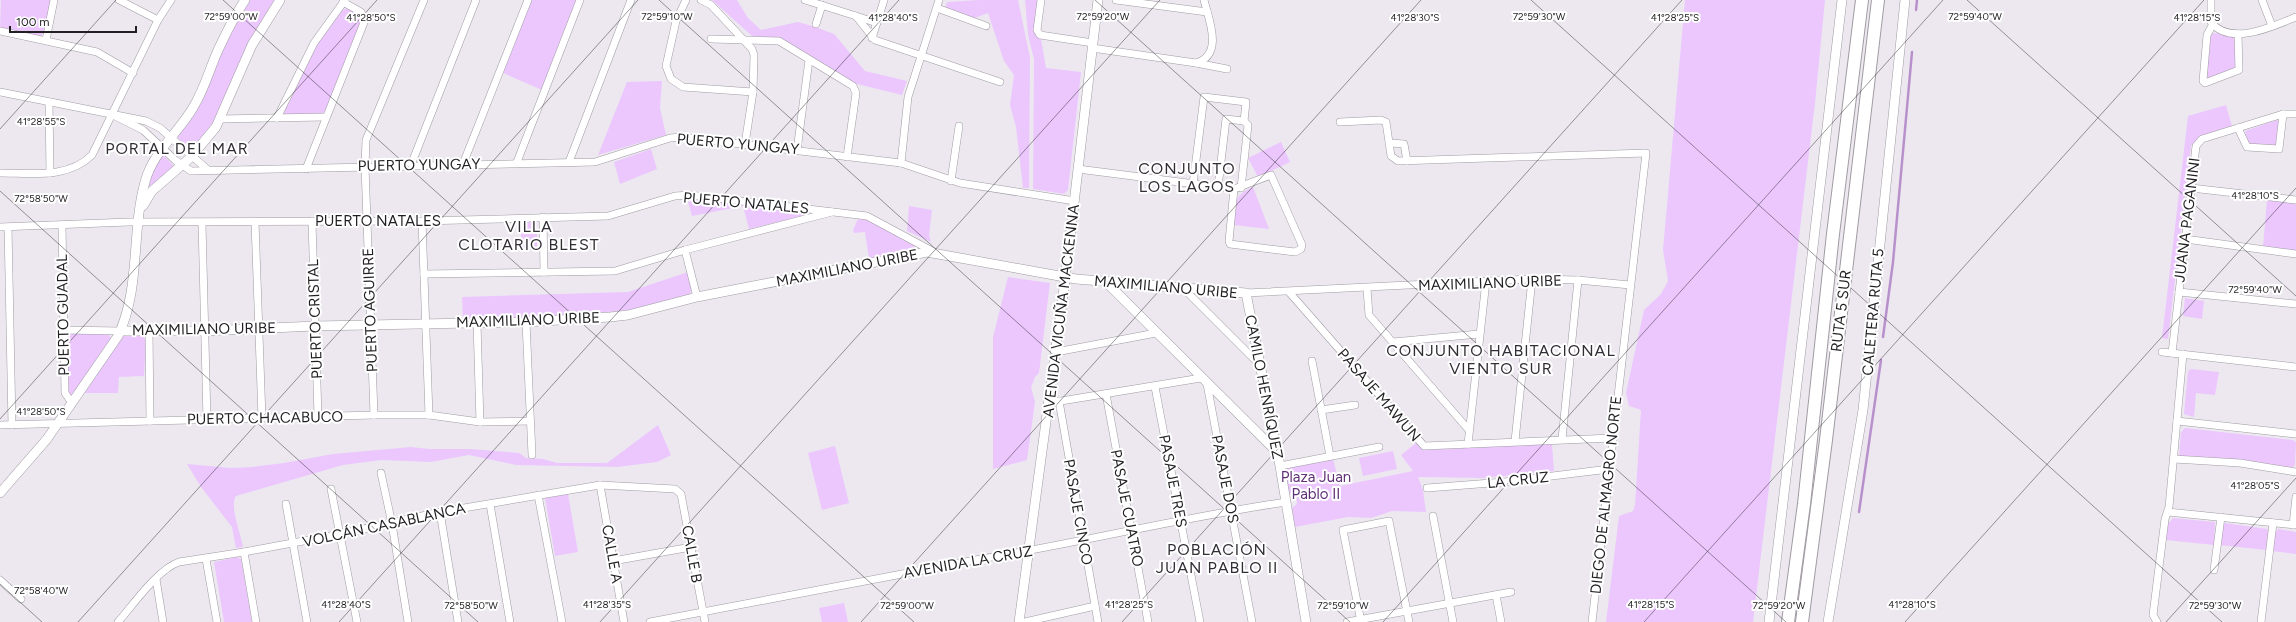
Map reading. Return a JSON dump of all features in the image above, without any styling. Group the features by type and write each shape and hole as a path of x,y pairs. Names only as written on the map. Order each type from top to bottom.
{"highway":[{"name":"RUTA 5 SUR","path":"1788,622 1808,475 1833,234 1862,0"},
{"name":"RUTA 5 SUR","path":"1802,622 1826,440 1878,0"}],"street":[{"path":"46,40 54,0"},
{"path":"119,0 158,20"},
{"path":"0,173 50,172 72,169 86,161 97,148 158,20 171,0"},
{"path":"0,493 39,448 58,423 120,331 130,296 145,180 151,164 198,99 219,48 245,0"},
{"path":"139,223 148,197 159,184 191,157 211,134 221,119 252,45 280,0"},
{"name":"PUERTO AGUIRRE","path":"374,415 365,166 366,140 424,0"},
{"path":"411,165 476,0"},
{"path":"463,164 528,0"},
{"path":"517,162 580,0"},
{"path":"569,162 631,0"},
{"path":"686,0 676,21 666,66 671,79 683,87 753,92"},
{"path":"701,0 711,6 742,38 754,54 753,92 745,144"},
{"path":"805,0 877,23"},
{"path":"872,38 884,0"},
{"path":"901,163 908,96 939,0"},
{"path":"1041,0 1037,32 1040,35 1093,46 1227,69"},
{"name":"AVENIDA VICUÑA MACKENNA","path":"1019,622 1066,278 1098,0"},
{"path":"1116,0 1207,12"},
{"path":"1196,64 1206,58 1212,46 1204,0"},
{"path":"1769,622 1842,0"},
{"name":"CALETERA RUTA 5","path":"1828,622 1863,410 1905,0"},
{"path":"2211,0 2210,17 2213,24 2221,30 2238,34 2258,31 2296,17"},
{"path":"2262,0 2272,26"},
{"path":"277,118 314,43 344,1 361,12 365,20 306,169"},
{"path":"816,24 822,5"},
{"path":"937,8 986,26"},
{"path":"856,16 872,38 1000,82"},
{"path":"2213,24 2207,35 2204,83 2239,70 2238,34"},
{"path":"0,31 97,52 134,73"},
{"path":"711,39 742,38 779,41 855,88 847,157"},
{"path":"797,150 809,60"},
{"path":"0,92 154,124 208,170"},
{"path":"1193,184 1204,97 1246,102 1244,121"},
{"path":"49,102 50,172"},
{"path":"2238,128 2247,147 2277,150 2283,114"},
{"name":"JUANA PAGANINI","path":"2172,353 2191,188 2198,143 2202,139 2283,114 2296,114"},
{"path":"113,115 143,130 181,166"},
{"path":"221,119 326,117"},
{"path":"1078,169 1218,187 1238,188 1271,174 1302,248 1295,252 1230,244 1229,241 1238,188 1248,125 1244,121 1226,119 1218,187"},
{"path":"1340,122 1384,120 1388,125 1390,143 1392,159 1407,161 1404,144 1390,143"},
{"path":"951,181 959,126"},
{"name":"PUERTO YUNGAY","path":"181,166 191,171 517,162 595,162 676,137 901,163 951,181 1075,201"},
{"name":"DIEGO DE ALMAGRO NORTE","path":"1407,161 1646,153 1592,622"},
{"path":"2191,188 2296,200"},
{"name":"PUERTO NATALES","path":"4,227 139,223 367,220 422,221 608,216 674,196 690,195 836,211 871,218 934,252"},
{"path":"424,274 615,271 685,250 836,211"},
{"path":"543,218 544,272"},
{"name":"PUERTO CRISTAL","path":"312,221 318,417"},
{"path":"422,221 429,415"},
{"path":"255,222 262,418"},
{"path":"202,223 207,420"},
{"name":"PUERTO GUADAL","path":"62,225 65,393 72,403"},
{"path":"4,227 12,425"},
{"path":"2185,239 2296,254"},
{"path":"685,250 697,296"},
{"name":"MAXIMILIANO URIBE","path":"64,330 204,331 315,326 526,322 628,315 697,296 905,255 934,252 1066,278 1246,293 1367,289 1532,279 1578,280 1630,285"},
{"path":"1515,441 1532,279"},
{"path":"1562,439 1578,280"},
{"path":"1468,444 1468,429 1486,281"},
{"path":"1106,282 1276,451"},
{"path":"1183,288 1260,365"},
{"path":"1367,289 1369,315 1468,429"},
{"name":"PASAJE MAWUN","path":"1289,292 1422,444 1428,447 1515,441 1612,438"},
{"path":"2179,292 2296,304"},
{"name":"CAMILO HENRÍQUEZ","path":"1246,293 1280,466 1306,622"},
{"path":"526,322 532,455"},
{"path":"477,323 480,422"},
{"path":"149,331 150,421"},
{"path":"1056,352 1156,333"},
{"path":"1393,342 1480,334"},
{"path":"2162,352 2296,367"},
{"path":"2157,622 2153,615 2168,512 2183,354"},
{"path":"1312,361 1330,456"},
{"path":"1049,402 1204,381"},
{"name":"PASAJE DOS","path":"1204,381 1231,510 1252,622"},
{"name":"PASAJE TRES","path":"1155,387 1200,622"},
{"name":"PASAJE CUATRO","path":"1106,394 1148,622"},
{"name":"PASAJE CINCO","path":"1059,401 1098,622"},
{"path":"1321,410 1355,405"},
{"name":"PUERTO CHACABUCO","path":"0,425 374,415 429,415 480,422 530,421"},
{"path":"2177,421 2296,434"},
{"path":"1280,466 1379,447"},
{"path":"2174,459 2240,463 2296,472"},
{"name":"LA CRUZ","path":"1427,488 1504,482 1609,469"},
{"path":"381,473 392,524 408,622"},
{"name":"VOLCÁN CASABLANCA","path":"118,622 156,579 173,564 341,534 392,524 440,512 600,485 675,488"},
{"name":"CALLE A","path":"600,485 624,622"},
{"name":"CALLE B","path":"675,488 681,494 705,622"},
{"path":"331,489 357,622"},
{"path":"538,495 562,622"},
{"path":"2168,512 2294,525 2296,498"},
{"name":"AVENIDA LA CRUZ","path":"650,622 1029,551 1231,510 1286,502"},
{"path":"286,504 307,622"},
{"path":"490,504 510,622"},
{"path":"440,512 458,622"},
{"path":"1433,516 1453,622"},
{"path":"2214,570 2221,517"},
{"path":"1361,620 1343,530 1389,521 1409,622"},
{"path":"2261,622 2273,523"},
{"path":"613,561 691,547"},
{"path":"244,552 256,622"},
{"path":"206,559 217,622"},
{"path":"156,579 163,622"},
{"path":"0,580 21,599"},
{"path":"1347,622 1511,592"},
{"path":"1496,595 1501,622"},
{"path":"1025,622 1095,606"}],"green space":[{"path":"1,0 51,0 45,33 40,36 0,28"},
{"path":"250,0 274,0 246,48 218,116 191,150 178,138 178,135 201,104 225,44"},
{"path":"531,0 577,0 542,90 503,73"},
{"path":"712,0 737,0 748,18 761,30 798,22 812,26 813,23 819,25 818,28 834,34 865,71 907,81 902,95 853,83 778,38 752,36"},
{"path":"1018,0 1030,57 1029,188 1023,188 1016,127 1010,105 1014,75 1004,61 988,13 972,19 945,8 947,2"},
{"path":"1025,0 1038,0 1035,34 1041,39 1046,68 1081,72 1068,190 1064,194 1033,189 1034,59 1028,35"},
{"path":"1685,0 1825,0 1815,103 1753,622 1606,622 1619,516 1633,511 1635,505 1641,410 1629,406 1626,393 1644,310 1661,294 1668,281 1663,250"},
{"path":"347,8 359,13 362,21 326,110 322,114 284,114 283,112 317,45 341,11"},
{"path":"2216,33 2235,38 2238,68 2208,79 2206,73 2211,34"},
{"path":"662,81 660,108 666,135 598,155 627,82"},
{"path":"2226,105 2232,126 2200,136 2191,146 2168,339 2162,338 2188,116"},
{"path":"2277,120 2279,121 2276,147 2249,145 2245,131"},
{"path":"1281,142 1290,162 1258,177 1248,158"},
{"path":"651,149 657,169 620,184 614,162"},
{"path":"163,155 175,167 145,196 154,165"},
{"path":"1253,187 1269,229 1234,225 1235,206 1238,197 1246,190"},
{"path":"687,198 811,214 749,229 743,206 692,216"},
{"path":"2267,200 2296,203 2296,251 2263,247"},
{"path":"909,206 932,210 929,235 931,242 907,231"},
{"path":"858,219 867,220 914,244 916,248 869,258 865,232 854,233 853,230"},
{"path":"537,222 537,249 521,249 521,223"},
{"path":"688,272 692,288 690,294 631,310 534,318 463,320 462,297 628,292"},
{"path":"1008,277 1050,283 1039,373 1035,377 1031,387 1035,402 1027,460 993,469 993,337"},
{"path":"2185,298 2204,301 2202,319 2183,316"},
{"path":"107,332 111,338 109,343 71,396 68,391 67,335 69,333"},
{"path":"142,334 146,341 144,376 119,377 118,393 85,393 123,335"},
{"path":"2191,369 2219,372 2215,395 2196,393 2194,417 2184,414 2188,371"},
{"path":"658,425 671,455 657,462 617,467 516,465 469,455 431,462 381,460 343,465 236,496 234,506 243,547 236,548 232,527 201,487 187,464 231,468 253,467 333,454 411,447 429,449 471,449 519,453 526,458 543,459 557,463 607,463"},
{"path":"2185,428 2293,440 2296,442 2295,465 2292,468 2179,456 2181,432"},
{"name":"Plaza Juan Pablo II","path":"1416,443 1423,450 1552,444 1554,471 1483,478 1418,477 1423,490 1426,512 1392,511 1371,518 1348,517 1295,527 1292,508 1297,504 1296,495 1289,493 1285,469 1287,467 1333,459 1340,486 1413,471 1401,455"},
{"path":"835,446 849,503 822,510 808,453"},
{"path":"1393,451 1397,469 1363,476 1359,458"},
{"path":"568,494 578,552 555,556 545,498"},
{"path":"2173,518 2215,522 2214,545 2166,540 2168,524"},
{"path":"2225,523 2267,529 2269,531 2266,550 2219,545 2222,525"},
{"path":"2278,529 2296,532 2296,554 2272,551 2274,534"},
{"path":"237,557 241,559 252,622 224,622 214,562"},
{"path":"844,603 848,622 822,622 819,608"}],"waterway":[{"path":"1916,10 1917,0"},
{"path":"1883,337 1893,262 1912,52"},
{"path":"1859,512 1881,360"}],"district":[{"name":"PORTAL DEL MAR","path":"177,148"},
{"name":"CONJUNTO LOS LAGOS","path":"1187,177"},
{"name":"VILLA CLOTARIO BLEST","path":"529,235"},
{"name":"CONJUNTO HABITACIONAL VIENTO SUR","path":"1501,359"},
{"name":"POBLACIÓN JUAN PABLO II","path":"1217,558"}]}
